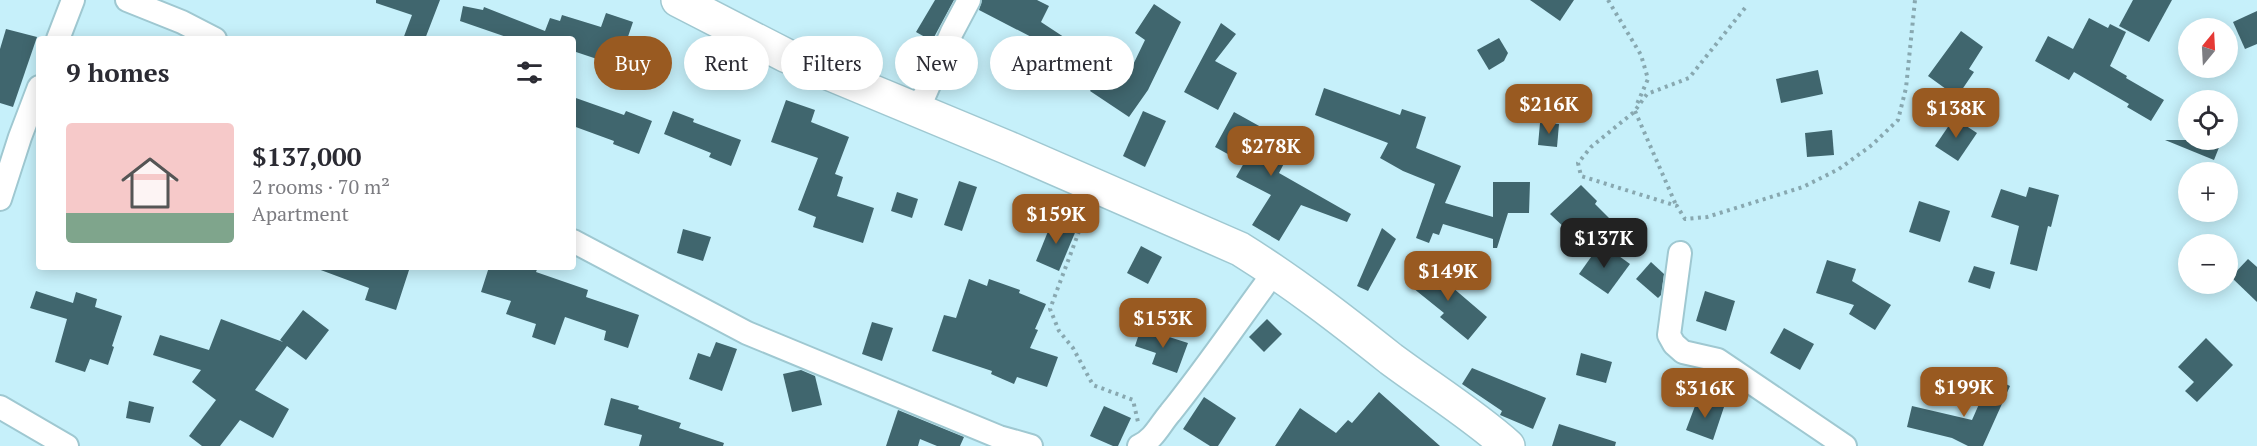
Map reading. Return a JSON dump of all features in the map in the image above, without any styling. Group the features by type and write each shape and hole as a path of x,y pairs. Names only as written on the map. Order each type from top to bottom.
{"main road":[{"path":"678,0 787,56 1240,249 1275,271 1508,446"}],"street":[{"path":"59,36 73,0"},
{"path":"127,0 182,22 209,36"},
{"path":"918,110 952,32 969,0"},
{"path":"0,199 36,95"},
{"path":"576,243 747,333 999,437 1031,446"},
{"path":"1680,253 1669,335 1674,345 1683,352 1718,360 1845,446"},
{"path":"1144,443 1200,376 1275,271"},
{"path":"0,407 67,446"}],"path":[{"path":"1608,0 1641,56 1648,79 1634,112 1685,219 1707,217 1803,187 1839,169 1872,145 1898,120 1906,88 1915,0"},
{"path":"1677,206 1581,176 1578,163 1591,147 1634,112 1647,94 1689,78 1745,8"},
{"path":"1095,186 1050,309 1059,332 1073,348 1093,385 1133,400 1144,443"}],"building":[{"path":"376,0 440,0 426,36 404,36 412,15 376,3"},
{"path":"935,0 954,0 935,36 923,36 916,32"},
{"path":"982,0 1037,0 1049,6 1041,22 1062,36 1029,36 979,10"},
{"path":"1530,0 1574,0 1560,21"},
{"path":"2133,0 2172,0 2149,42 2119,26"},
{"path":"1154,4 1181,22 1148,90 1129,117 1090,91 1134,90 1134,63 1145,40 1135,33"},
{"path":"463,6 483,10 484,7 545,31 550,18 560,21 562,15 601,27 606,13 633,22 628,36 594,36 594,58 576,52 576,36 503,36 460,21"},
{"path":"2257,11 2257,44 2245,49 2238,33 2238,20"},
{"path":"2089,18 2108,28 2110,24 2126,32 2110,66 2164,100 2151,121 2127,107 2129,104 2074,72 2069,80 2035,61 2048,36 2073,49"},
{"path":"1221,23 1236,34 1215,61 1237,73 1218,110 1184,92"},
{"path":"6,29 36,37 13,107 0,103 0,49"},
{"path":"1961,31 1983,47 1969,69 1974,72 1957,97 1928,76"},
{"path":"1499,38 1508,53 1504,61 1489,70 1477,50"},
{"path":"1818,70 1823,94 1781,103 1776,79"},
{"path":"1324,88 1400,115 1402,109 1426,117 1416,148 1461,166 1445,203 1493,217 1493,182 1530,182 1529,213 1508,213 1497,248 1493,248 1493,239 1443,224 1439,235 1433,233 1429,243 1416,238 1435,184 1403,171 1380,158 1388,143 1315,115"},
{"path":"576,98 624,115 626,111 652,121 639,154 613,144 614,141 576,127"},
{"path":"786,100 815,110 811,122 849,137 835,174 843,177 837,196 874,208 863,243 813,227 816,217 798,210 818,158 771,142"},
{"path":"673,111 694,119 693,122 741,140 731,166 709,157 711,153 664,134"},
{"path":"1143,111 1166,121 1145,167 1123,156"},
{"path":"1234,112 1261,127 1259,130 1292,148 1279,173 1351,214 1347,222 1301,205 1279,241 1252,225 1271,195 1236,177 1244,163 1215,147"},
{"path":"1954,118 1977,133 1958,161 1935,146"},
{"path":"1540,123 1559,124 1557,147 1538,145"},
{"path":"1832,130 1834,155 1807,157 1805,133"},
{"path":"2165,140 2178,140 2178,145"},
{"path":"2190,150 2218,150 2214,160"},
{"path":"959,181 977,187 962,231 944,225"},
{"path":"1581,185 1597,201 1595,204 1616,225 1595,245 1574,223 1567,230 1550,214"},
{"path":"2029,187 2059,195 2051,227 2048,226 2037,271 2010,264 2019,226 1991,217 2001,189 2026,197"},
{"path":"897,192 918,199 912,218 891,211"},
{"path":"1919,201 1950,211 1940,242 1909,232"},
{"path":"1053,219 1077,228 1059,271 1036,261"},
{"path":"1382,228 1396,239 1368,291 1357,286"},
{"path":"683,229 711,237 703,261 677,253"},
{"path":"1601,243 1630,264 1608,294 1579,274"},
{"path":"1141,246 1162,257 1148,284 1127,273"},
{"path":"2248,259 2257,267 2257,302 2238,284 2238,270"},
{"path":"1827,260 1856,269 1852,281 1891,305 1875,330 1849,314 1854,305 1816,293"},
{"path":"1651,262 1664,274 1661,295 1658,298 1636,279"},
{"path":"1425,264 1487,317 1468,340 1440,317 1444,313 1408,284"},
{"path":"1974,266 1995,272 1990,289 1968,282"},
{"path":"321,270 409,270 396,310 365,300 369,288"},
{"path":"488,270 537,270 536,272 588,290 586,297 639,315 628,348 604,340 606,331 565,317 555,345 532,337 536,324 506,314 511,301 481,292"},
{"path":"969,279 987,286 989,279 1020,290 1019,293 1046,304 1030,348 1058,357 1047,387 1017,377 1014,384 991,374 992,371 932,351 944,315 956,318"},
{"path":"36,291 73,303 76,292 97,299 95,307 122,316 108,365 90,359 85,372 55,362 67,319 30,308"},
{"path":"1705,291 1735,301 1726,331 1696,321"},
{"path":"303,310 329,330 306,360 287,346 255,390 289,409 273,438 240,420 220,446 202,446 189,436 216,400 192,382 201,370 153,355 160,335 209,350 221,319 283,342 280,340"},
{"path":"1267,319 1282,334 1264,352 1249,337"},
{"path":"872,322 893,328 882,361 862,354"},
{"path":"1141,328 1188,343 1177,373 1152,364 1156,353 1135,346"},
{"path":"1784,328 1814,344 1800,370 1770,353"},
{"path":"2206,338 2233,365 2197,402 2185,391 2194,382 2178,367"},
{"path":"716,342 737,349 722,391 689,379 698,353 710,357"},
{"path":"1581,353 1612,362 1606,383 1576,375"},
{"path":"1472,368 1546,398 1533,429 1500,415 1502,411 1462,384"},
{"path":"801,370 815,376 822,405 792,412 783,374"},
{"path":"1991,377 2010,386 1983,446 1968,446 1952,438 1907,427 1912,406 1972,420"},
{"path":"1379,392 1440,446 1275,446 1300,408 1336,433 1348,420 1352,423"},
{"path":"1204,397 1236,418 1218,446 1210,446 1183,429"},
{"path":"611,398 639,406 638,409 681,423 679,428 724,443 723,446 639,446 642,435 604,425"},
{"path":"1698,398 1724,407 1713,440 1686,430"},
{"path":"129,401 154,407 150,423 126,418"},
{"path":"1104,406 1131,418 1118,446 1090,436"},
{"path":"898,410 964,437 960,446 937,446 920,439 918,446 886,446"},
{"path":"1559,424 1616,442 1615,446 1552,446"}]}
